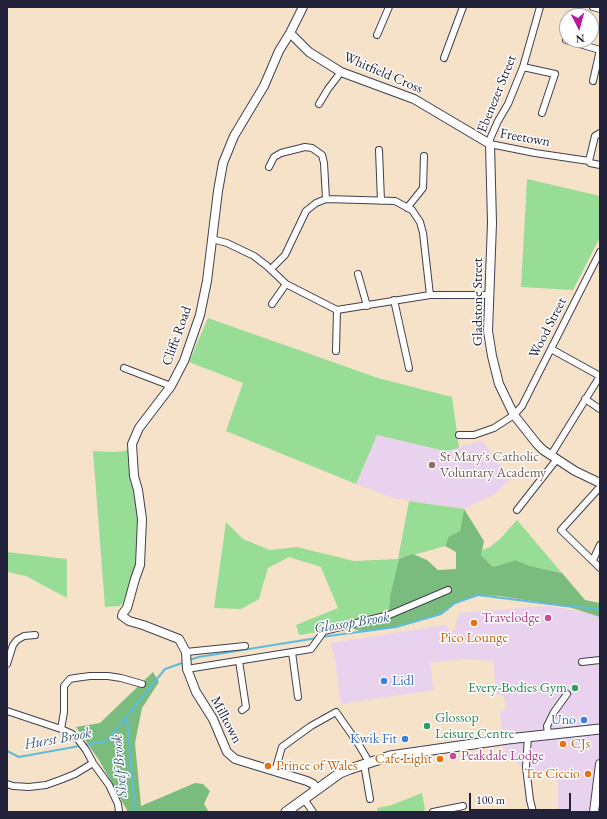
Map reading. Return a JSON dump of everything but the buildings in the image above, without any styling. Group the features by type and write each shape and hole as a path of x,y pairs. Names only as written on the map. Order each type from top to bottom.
{"main road":[{"path":"286,812 340,773 390,756 528,736 600,729"}],"street":[{"path":"377,35 388,7"},
{"path":"444,58 463,7"},
{"name":"Ebenezer Street","path":"490,144 490,139 508,104 523,67 540,7"},
{"path":"593,7 600,9"},
{"name":"Cliffe Road","path":"186,653 179,639 129,621 122,616 127,608 140,565 142,519 138,490 134,476 132,444 138,428 171,386 184,361 200,315 207,281 223,163 234,136 264,86 301,10"},
{"name":"Whitfield Cross","path":"290,33 309,52 341,72 368,83 405,95 490,144"},
{"path":"593,81 600,50"},
{"path":"523,67 555,74 542,113"},
{"path":"319,104 341,72"},
{"path":"600,133 595,136 589,161 590,163 600,165"},
{"name":"Freetown","path":"490,144 535,153 589,161"},
{"name":"Gladstone Street","path":"490,144 492,223 488,331 499,384 514,415 536,444 575,471 600,483"},
{"path":"269,167 274,157 281,153 305,146 312,148 322,155 324,163 326,198"},
{"path":"378,150 381,201"},
{"path":"407,208 423,188 424,156"},
{"path":"271,269 285,255 306,211 316,203 326,198 395,201 415,213 422,227 430,295"},
{"path":"212,239 227,243 246,252 271,269 286,284 336,310 430,295 489,295"},
{"name":"Wood Street","path":"514,415 522,406 600,252"},
{"path":"358,274 367,306"},
{"path":"272,304 286,284"},
{"path":"394,300 409,368"},
{"path":"336,310 336,351"},
{"path":"517,510 554,457 585,399 600,376 551,349"},
{"path":"124,368 171,386"},
{"path":"585,399 600,409"},
{"path":"459,435 479,434 494,428 514,415"},
{"path":"600,487 561,530 600,568"},
{"path":"593,560 600,546"},
{"path":"188,666 239,661 311,649 324,631 389,615 448,590"},
{"path":"7,664 13,645 17,640 24,636 35,634"},
{"path":"186,653 245,646"},
{"path":"292,652 298,697"},
{"name":"Milltown","path":"186,653 188,666 196,692 213,719 227,752 235,759 307,781 313,784 317,790"},
{"path":"582,662 600,660"},
{"path":"239,661 246,707 242,710"},
{"path":"61,729 64,712 64,686 70,679 90,676 108,676 142,684"},
{"path":"548,734 547,726 554,712 567,694"},
{"path":"7,711 72,734 82,744 93,763 109,785 118,804 119,812"},
{"path":"275,771 282,747 311,726 336,712 359,745 367,763 370,799"},
{"path":"528,736 526,767 533,812"},
{"path":"7,784 29,787 46,785 76,774 93,763"},
{"path":"594,812 599,787 600,764"},
{"path":"304,799 312,812"},
{"path":"433,812 463,806"}],"shaded area":[{"name":"St Mary's Catholic Voluntary Academy","path":"377,435 445,451 482,441 511,479 495,494 464,509 393,498 356,484"},
{"path":"548,606 600,615 600,812 558,812 558,767 532,774 505,755 500,712 506,710 504,696 497,695 493,661 465,659 430,663 434,690 341,704 335,659 330,643 446,625 450,632 454,631 459,613"}],"green space":[{"path":"527,179 600,196 600,237 573,290 521,287"},
{"path":"208,318 378,378 452,397 459,448 445,451 377,435 356,484 226,431 243,383 189,362"},
{"path":"130,447 129,475 135,492 138,510 137,563 123,603 120,606 105,607 93,451 125,451"},
{"path":"409,501 464,509 460,531 449,536 445,546 399,559 389,615 348,627 299,635 296,625 338,608 321,567 289,557 268,568 259,599 241,609 214,608 226,522 243,539 270,550 297,547 354,561 398,559"},
{"path":"464,509 484,541 481,555 493,567 516,560 530,566 562,573 585,600 600,603 600,617 566,606 499,596 478,595 455,603 441,614 396,627 360,631 348,627 389,615 390,597 399,559 413,554 427,560 438,570 456,569 456,552 445,546 449,536 460,531"},
{"path":"517,520 562,573 530,566 516,560 493,567 481,555 482,550 490,547 500,539"},
{"path":"7,552 67,559 67,598 26,576 7,572"},
{"path":"153,672 159,682 142,708 135,743 141,806 195,783 203,784 210,791 204,804 209,812 128,812 99,760 76,727 100,723"},
{"path":"422,793 425,809 423,812 378,812 377,808 392,805"}],"waterway":[{"name":"Glossop Brook","path":"321,637 396,627 441,614 455,603 478,595 600,609"},
{"name":"Glossop Brook","path":"189,660 199,657 317,638"},
{"name":"Hurst Brook","path":"7,751 19,757 107,741 165,669 185,662"},
{"name":"Shelf Brook","path":"127,719 135,812"}],"place":[{"name":"St Mary's Catholic Voluntary Academy","path":"432,465"},
{"name":"Travelodge","path":"548,618"},
{"name":"Pico Lounge","path":"474,623"},
{"name":"Lidl","path":"384,681"},
{"name":"Every-Bodies Gym","path":"575,688"},
{"name":"Uno","path":"584,720"},
{"name":"Glossop Leisure Centre","path":"427,726"},
{"name":"Kwik Fit","path":"405,739"},
{"name":"CJs","path":"563,744"},
{"name":"Peakdale Lodge","path":"453,756"},
{"name":"Cafe Light","path":"440,759"},
{"name":"Prince of Wales","path":"268,766"},
{"name":"Tre Ciccio","path":"588,774"}]}
